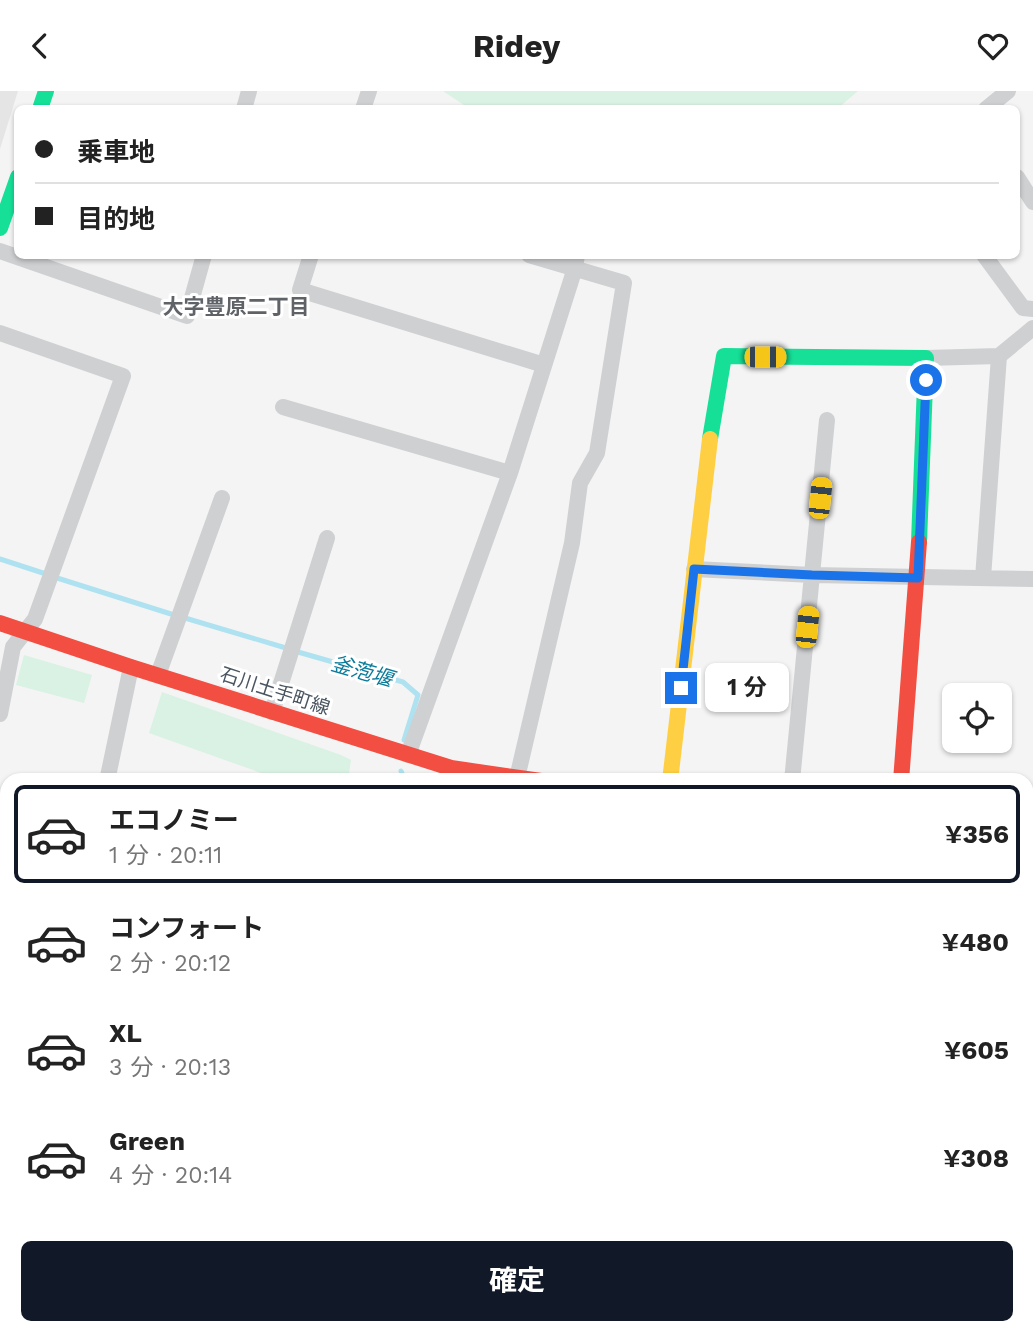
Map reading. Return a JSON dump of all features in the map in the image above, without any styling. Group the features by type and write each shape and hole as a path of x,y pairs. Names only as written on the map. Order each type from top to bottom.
{"street":[{"path":"991,105 1008,91"},
{"path":"1020,182 1033,202"},
{"path":"0,228 14,188"},
{"path":"23,259 187,316 203,259"},
{"path":"310,259 300,290 544,365"},
{"path":"518,773 572,543 580,483 597,453 624,283 576,262 556,259"},
{"path":"987,259 1023,308 1033,309"},
{"path":"408,755 510,473 576,262"},
{"path":"671,773 712,422 724,356 999,356 1033,328"},
{"path":"0,333 123,376 35,619 13,647 0,714"},
{"path":"983,579 999,356"},
{"path":"902,773 918,578 925,447 926,358"},
{"path":"283,407 510,473"},
{"path":"793,773 827,420"},
{"path":"158,675 222,498"},
{"path":"272,712 327,538"},
{"path":"694,569 812,575 1033,579"},
{"name":"石川土手町線","path":"0,622 131,667 408,755 451,768 484,773"},
{"path":"109,773 131,667"}],"shaded area":[{"path":"0,91 18,91 0,149"}],"green space":[{"path":"443,91 858,91 842,105 464,105"},
{"path":"24,655 92,675 84,703 16,685"},
{"path":"162,692 341,755 351,760 349,773 261,773 149,733"}],"waterway":[{"name":"釜萢堰","path":"0,559 43,573"},
{"name":"釜萢堰","path":"54,577 171,614"},
{"name":"釜萢堰","path":"185,618 286,648"},
{"name":"釜萢堰","path":"298,652 403,682 418,695 404,740"}],"traffic: fast":[{"path":"41,105 46,91"},
{"path":"0,228 14,188"},
{"path":"710,439 724,356 926,358 919,542"}],"traffic: slow":[{"path":"671,773 710,439"}],"traffic: jam":[{"path":"902,773 919,542"},
{"path":"0,623 451,768 486,773"}],"district":[{"name":"大字豊原二丁目","path":"236,306"}],"route":[{"path":"681,688 694,569 918,578 926,380"}]}
